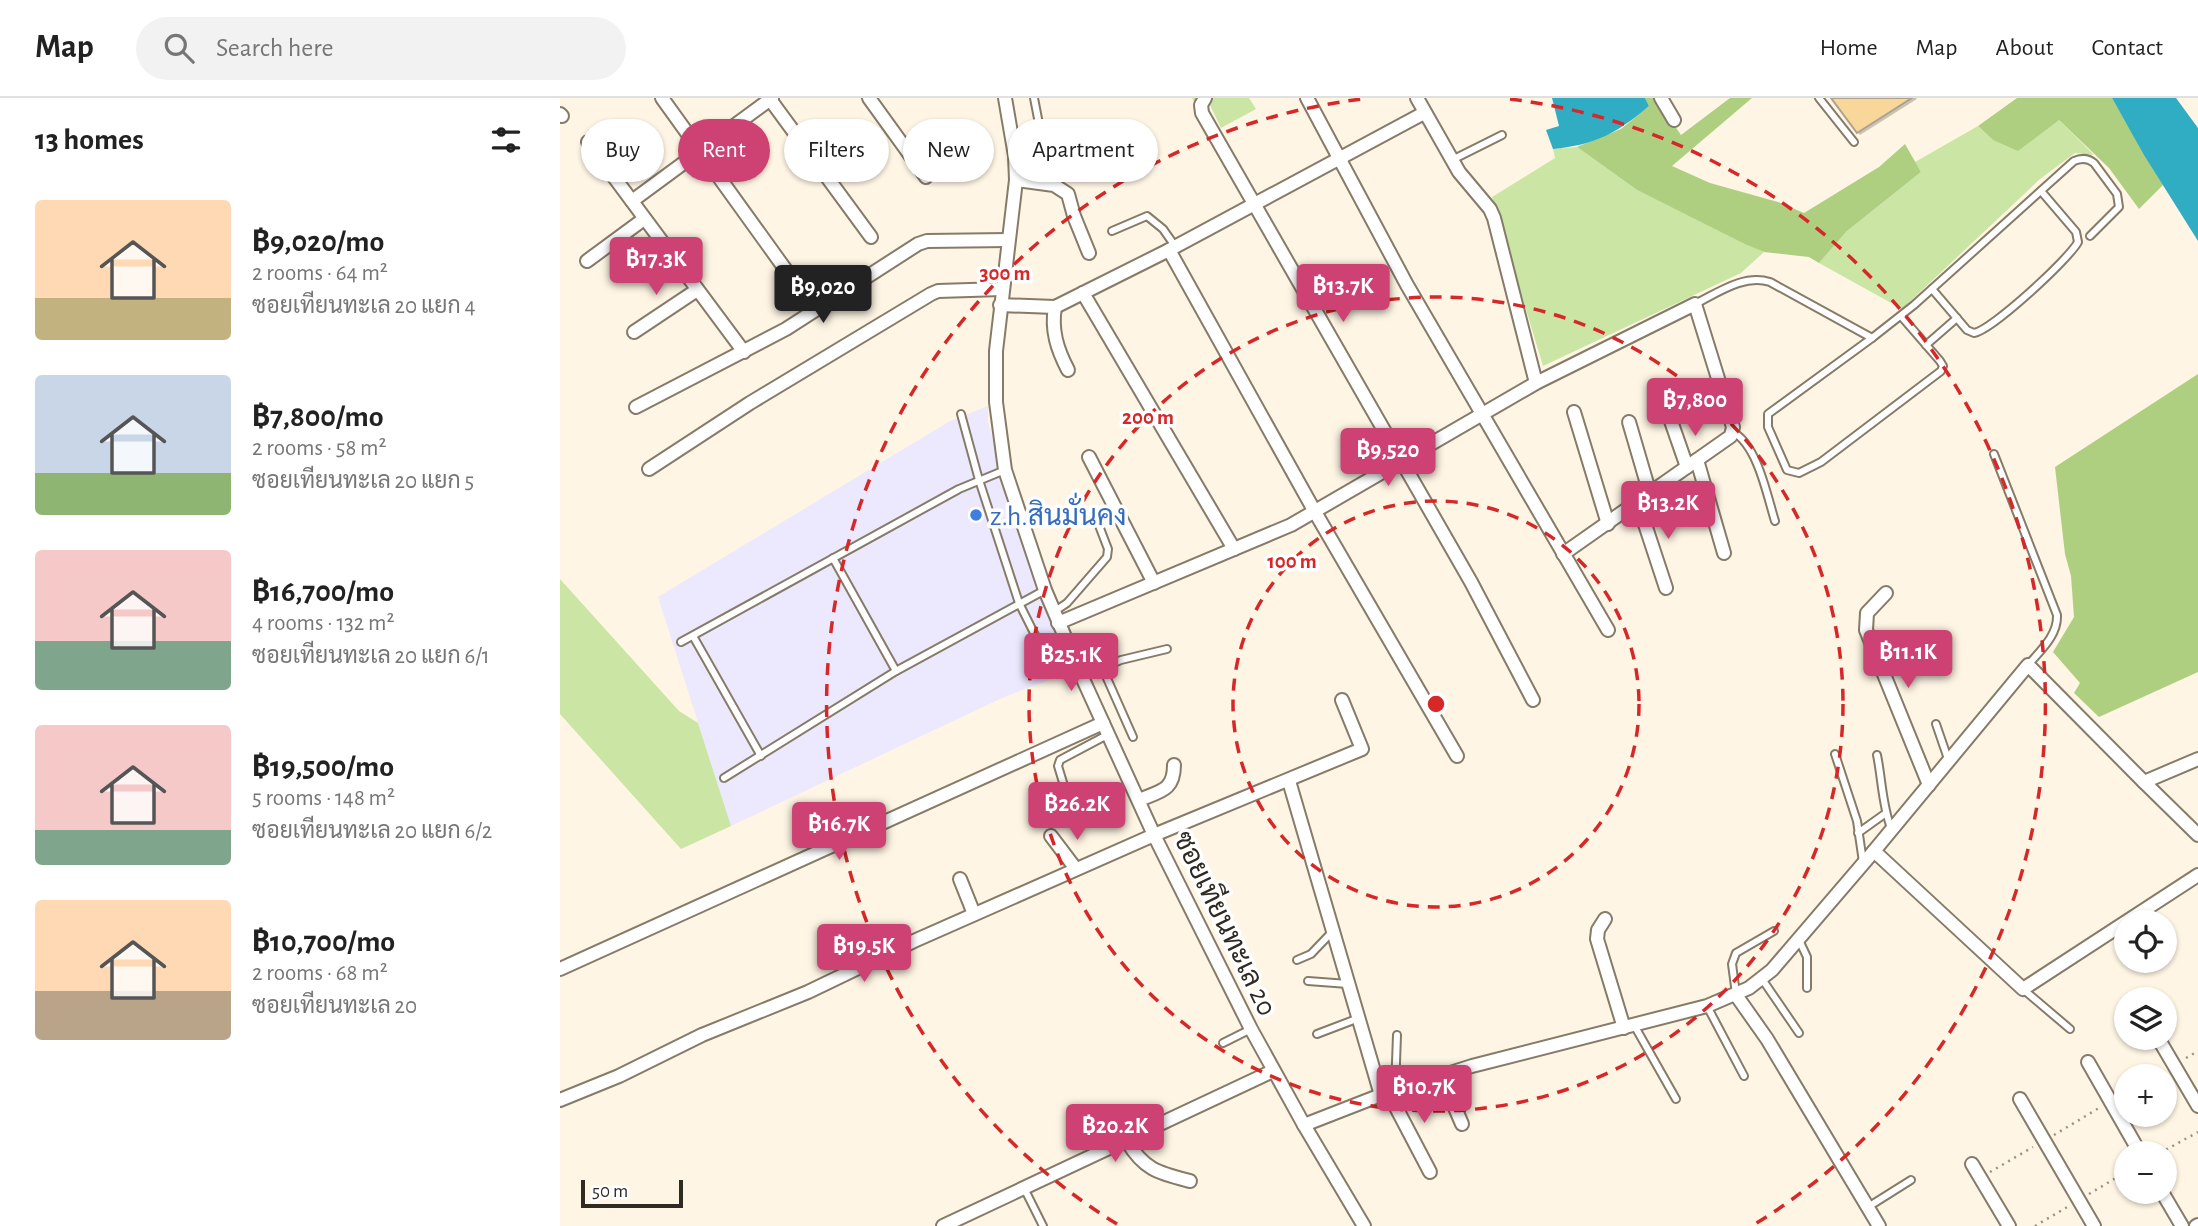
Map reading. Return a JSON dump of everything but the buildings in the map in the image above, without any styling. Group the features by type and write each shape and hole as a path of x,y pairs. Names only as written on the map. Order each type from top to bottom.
{"street":[{"path":"662,98 678,120"},
{"path":"869,98 903,145"},
{"name":"ซอยเทียนทะเล 20","path":"1005,98 1009,119"},
{"path":"1205,98 1201,105 1202,113 1471,582 1534,700"},
{"path":"1307,98 1407,285 1608,630"},
{"path":"1417,98 1452,160 1494,218 1536,383"},
{"path":"1661,98 1674,120"},
{"path":"744,119 771,99 871,237"},
{"path":"1000,305 1055,307 1172,248 1424,113"},
{"path":"632,201 678,168"},
{"path":"618,182 744,352"},
{"path":"723,182 788,273"},
{"name":"ซอยเทียนทะเล 20","path":"1016,182 1000,305 996,351 996,402 1005,470 1045,590 1154,835 1251,1029 1364,1226"},
{"path":"1031,182 1054,185 1068,194 1089,253"},
{"path":"587,261 644,219"},
{"path":"636,407 786,329 927,240 1008,240"},
{"path":"1172,248 1315,512 1457,755"},
{"path":"649,469 750,403 938,290 1002,289"},
{"path":"634,332 696,290"},
{"path":"1083,293 1234,549"},
{"path":"1056,618 1154,583 1291,525 1536,383 1695,304 1733,432 1722,444 1563,554"},
{"path":"1055,307 1054,326 1058,351 1068,370"},
{"path":"1574,412 1608,524"},
{"path":"1671,421 1692,463 1724,553"},
{"path":"1629,422 1650,494"},
{"path":"1089,457 1154,583"},
{"path":"1638,503 1666,588"},
{"path":"1886,593 1867,613 1866,630 1929,785"},
{"path":"1304,1125 1388,1092 1451,1073 1707,1006 1736,995 1762,979 1892,830 2028,665 2198,835"},
{"path":"560,1100 619,1076 702,1035 808,992 1076,869 1362,749 1342,700"},
{"path":"560,969 1106,729"},
{"path":"2144,782 2198,759"},
{"path":"1139,800 1168,788 1173,781 1174,765"},
{"path":"1289,780 1359,1018 1388,1092 1430,1172"},
{"path":"1051,836 1076,869"},
{"path":"1874,851 2023,989 2198,875"},
{"path":"960,879 974,914"},
{"path":"1605,919 1598,930 1597,939 1629,1026"},
{"path":"1736,995 1767,1039 1879,1226"},
{"path":"2165,1050 2198,1106"},
{"path":"2088,1062 2133,1141"},
{"path":"943,1226 1273,1071"},
{"path":"1451,1073 1453,1103 1462,1124"},
{"path":"2020,1099 2094,1226"},
{"path":"1127,1141 1136,1157 1148,1167 1190,1181"},
{"path":"1972,1164 2009,1226"},
{"path":"2169,1204 2182,1226"}],"lane":[{"path":"1034,98 1038,119"},
{"path":"1819,98 1854,142"},
{"path":"1452,160 1503,135"},
{"path":"1901,316 1940,361 1941,372 1821,461 1799,473 1787,470 1768,427 1768,414 1901,316 2074,161 2084,159 2094,163 2117,194 2119,202 2119,207 2090,236"},
{"path":"1932,289 1967,330 1974,333 1987,328 2012,308 2077,245 2076,232 2041,191"},
{"path":"1112,231 1147,216 1163,229 1172,248"},
{"path":"1695,304 1757,278 1781,288 1872,338"},
{"path":"1926,345 1957,318"},
{"path":"961,414 979,480 1019,603 1050,665"},
{"path":"1733,432 1745,440 1761,474 1775,522"},
{"path":"1994,453 2057,615 2058,625 2052,636 2028,665"},
{"path":"681,642 979,480 1005,470"},
{"path":"1056,618 1107,557 1108,549 1098,523"},
{"path":"834,558 896,671"},
{"path":"724,778 896,671 1045,590"},
{"path":"693,636 761,756"},
{"path":"1082,677 1102,667 1167,649"},
{"path":"1102,667 1133,737"},
{"path":"1936,724 1948,761"},
{"path":"1065,789 1058,766 1060,760 1106,729"},
{"path":"1835,754 1857,821 1863,864"},
{"path":"1877,755 1886,814 1892,830"},
{"path":"1858,833 1886,814"},
{"path":"1297,960 1311,954 1333,931"},
{"path":"1736,995 1732,964 1735,953 1774,931"},
{"path":"1798,939 1808,957 1807,988"},
{"path":"1762,979 1799,1033"},
{"path":"1308,981 1349,984"},
{"path":"2023,989 2070,1029"},
{"path":"1707,1006 1744,1076"},
{"path":"1317,1034 1359,1018"},
{"path":"1629,1026 1676,1100"},
{"path":"1223,1043 1251,1029"},
{"path":"1388,1092 1397,1035"},
{"path":"1868,1207 1911,1180"},
{"path":"1024,1188 1043,1226"}],"path":[{"path":"2177,1144 2198,1132"}],"shaded area":[{"path":"988,406 988,422 1024,542 1072,671 1002,698 731,826 658,597 950,421"}],"green space":[{"path":"1192,98 1249,98 1256,109 1221,128 1208,101 1197,107"},
{"path":"1645,98 1656,98 1681,135 1730,98 1752,98 1672,166 1710,183 1778,202 1804,213 1879,167 1905,144 1921,172 1847,231 1819,263 1809,257 1764,252 1637,190 1577,147 1621,129 1649,106"},
{"path":"2017,98 2112,98 2163,185 2139,209 2109,168 2059,120 2018,151 1993,140 1978,126"},
{"path":"2059,120 2094,155 2075,153 2040,179 1902,309 1819,263 1847,231 1921,172 1915,162 1978,126 1993,140"},
{"path":"1577,147 1637,190 1764,252 1741,273 1543,366 1492,197 1555,158 1553,149"},
{"path":"2198,374 2198,672 2099,717 2074,693 2080,683 2053,652 2074,617 2071,576 2065,554 2055,467"},
{"path":"560,579 679,711 698,723 731,826 681,849 560,714"}],"water":[{"path":"1552,98 1645,98 1649,106 1605,136 1553,149 1546,130 1559,126"},
{"path":"2112,98 2176,98 2198,128 2198,241 2144,155"}],"place":[{"name":"z.h.สินมั่นคง","path":"976,515"}]}
